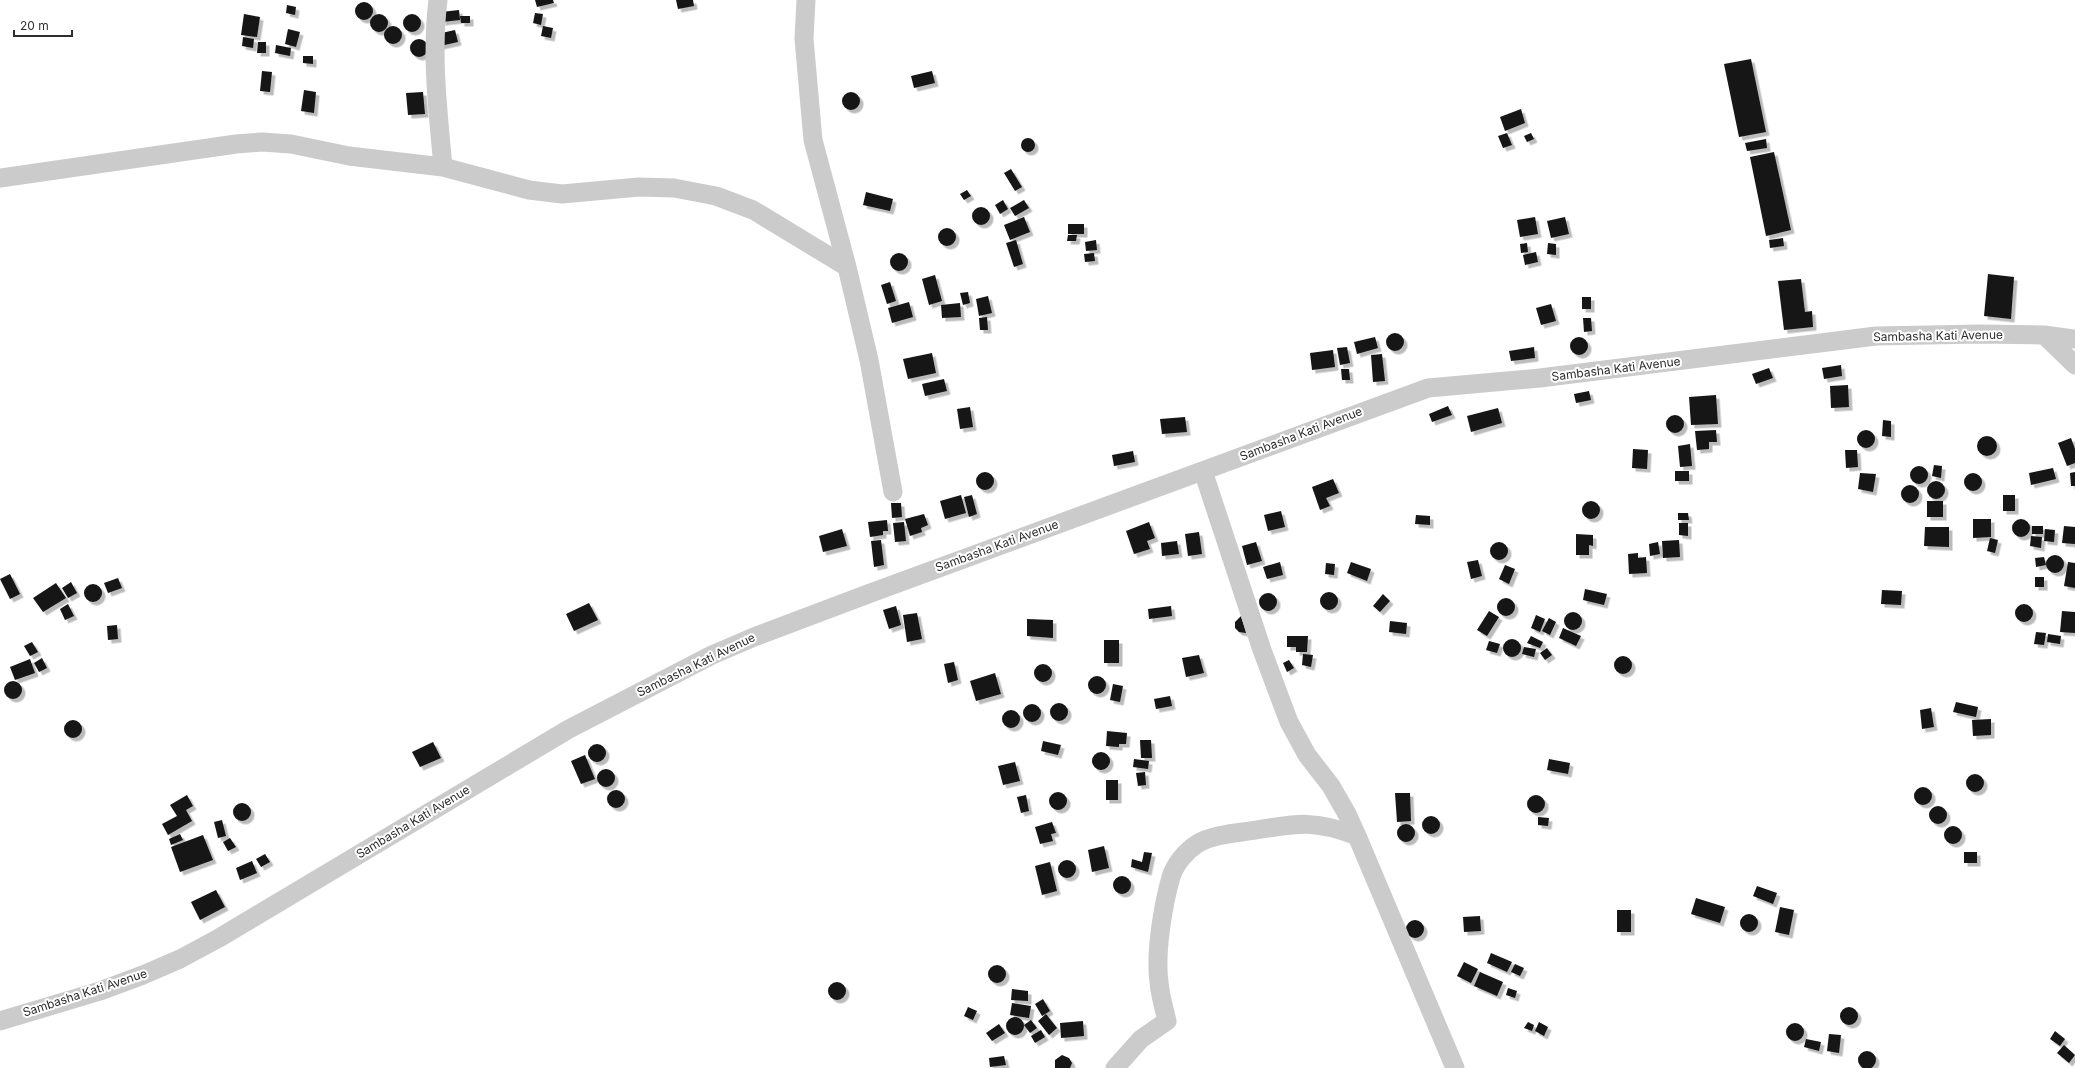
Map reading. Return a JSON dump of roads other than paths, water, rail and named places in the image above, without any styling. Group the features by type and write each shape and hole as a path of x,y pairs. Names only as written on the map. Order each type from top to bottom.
{"street":[{"path":"438,0 434,31 435,73 443,167"},
{"path":"806,0 804,39 813,140 847,267 869,360 893,492"},
{"path":"0,178 236,144 262,142 291,144 349,156 443,167 529,190 562,194 646,187 674,188 716,196 753,210 847,267"},
{"name":"Sambasha Kati Avenue","path":"0,1022 100,991 180,959 220,938 569,729 712,655 803,618 1428,388 1540,378 1876,336 1980,334 2044,335 2075,339"},
{"path":"2044,335 2075,365"},
{"path":"1203,472 1262,650 1289,722 1307,755 1331,786 1347,814 1455,1068"},
{"path":"1115,1068 1141,1039 1167,1021 1158,982 1159,944 1172,876 1180,859 1197,844 1218,837 1287,825 1311,823 1334,827 1357,836"}]}
